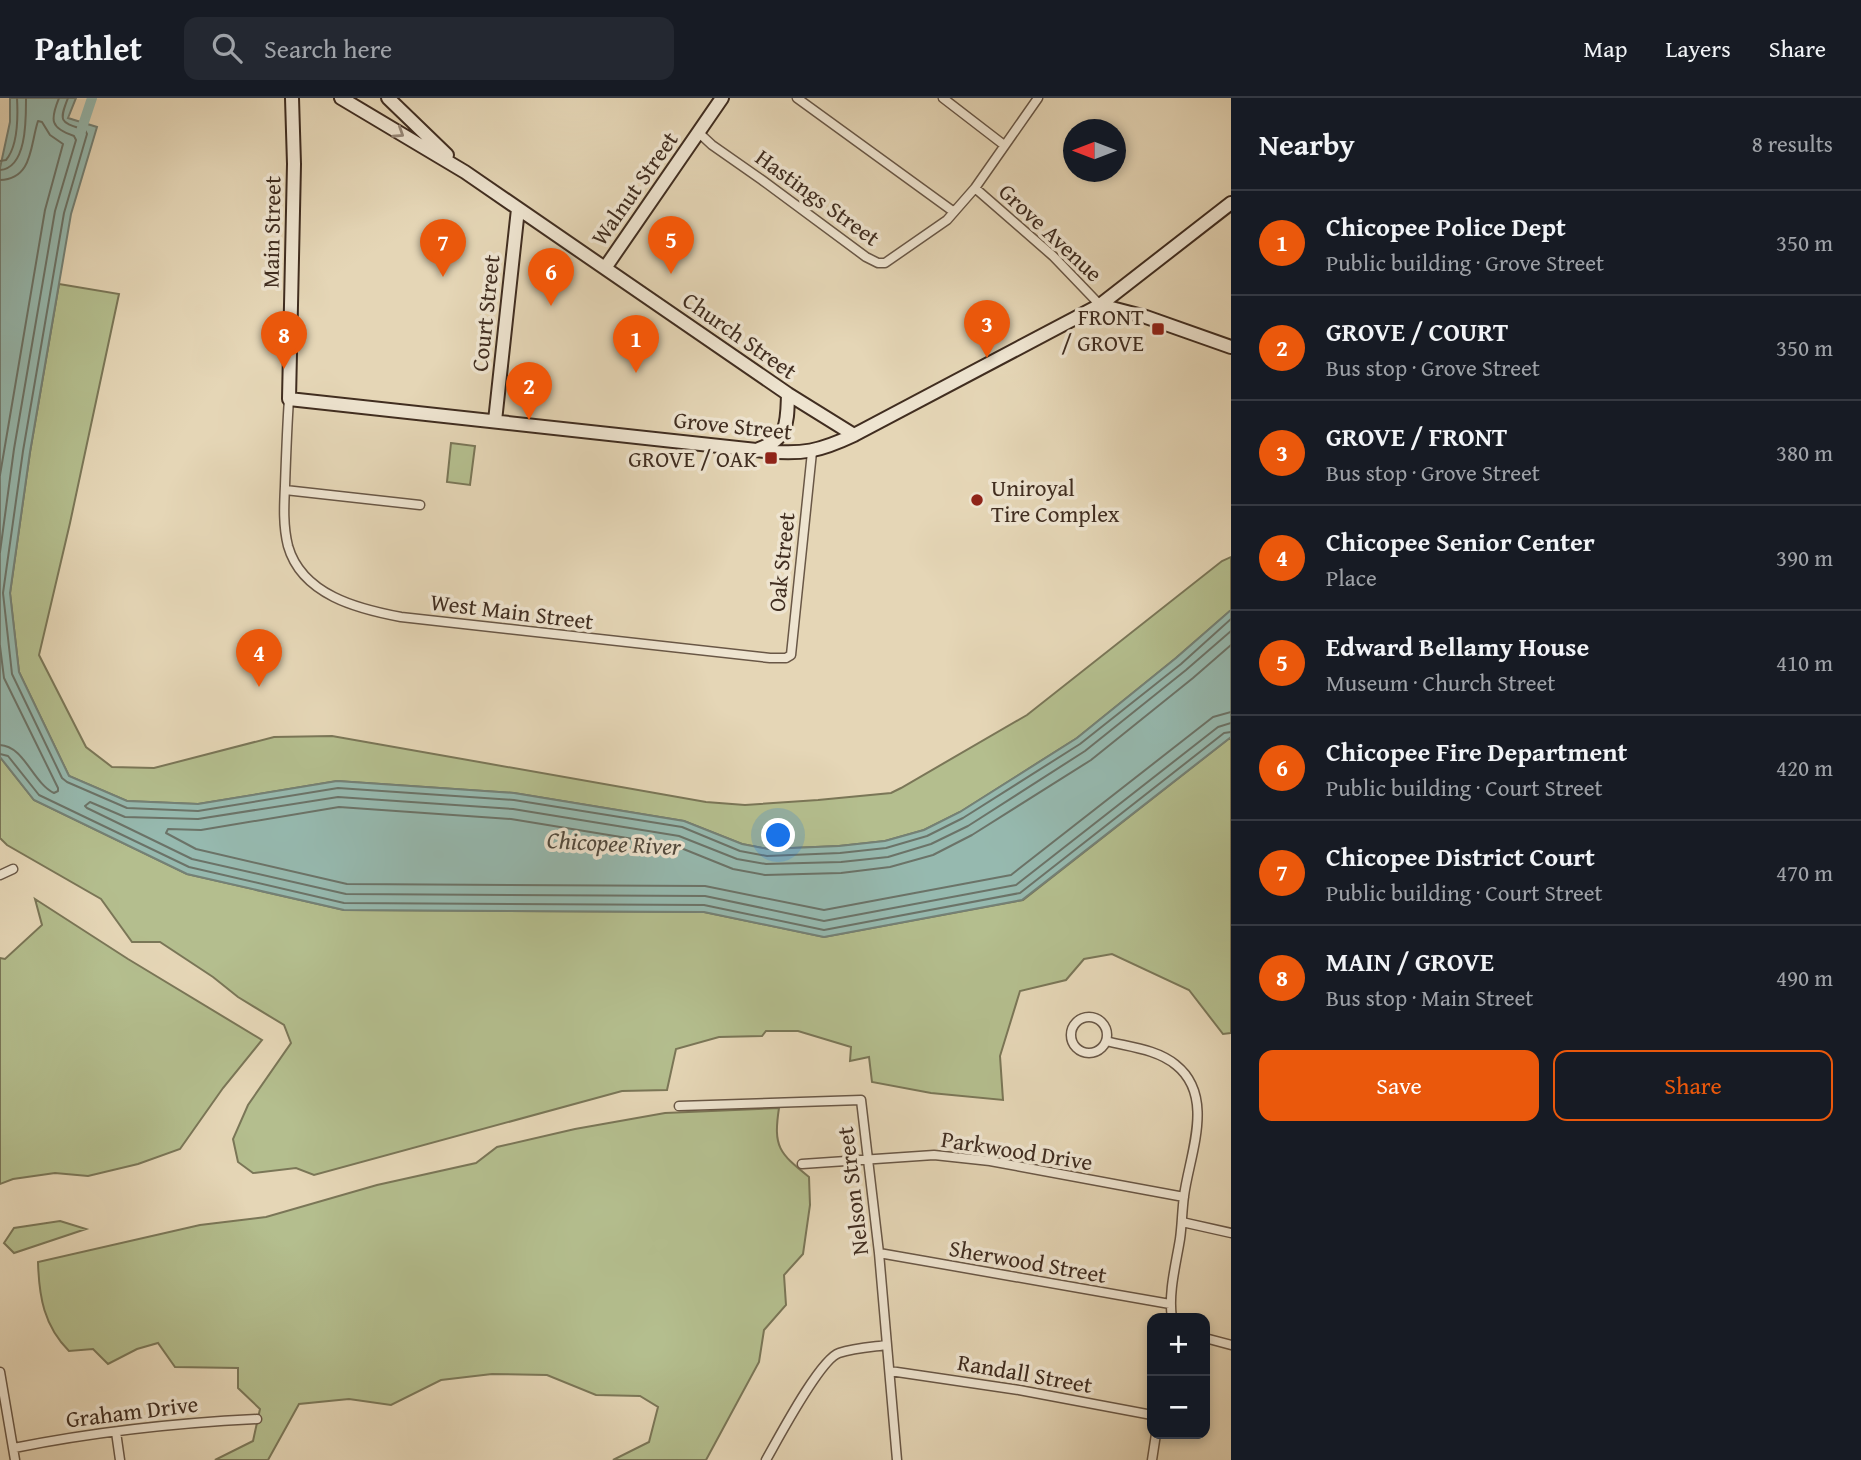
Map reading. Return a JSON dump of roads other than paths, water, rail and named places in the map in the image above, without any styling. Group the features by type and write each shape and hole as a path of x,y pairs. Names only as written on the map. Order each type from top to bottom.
{"main road":[{"name":"Main Street","path":"289,399 294,164 292,98"},
{"name":"Church Street","path":"341,98 466,172 788,394 854,435"},
{"name":"Church Street","path":"388,98 466,172"},
{"name":"Walnut Street","path":"605,268 722,98"},
{"name":"Grove Street","path":"289,399 790,454 812,452 828,448 854,435 1100,305 1231,203"},
{"name":"Court Street","path":"495,422 519,209"},
{"path":"1100,305 1146,317 1231,347"},
{"path":"756,450 773,443 783,433 787,421 788,394"}],"street":[{"path":"797,98 954,212 975,188 1038,98"},
{"path":"943,98 1004,145"},
{"name":"Hastings Street","path":"698,132 712,145 878,263 885,263 920,240 954,212"},
{"name":"Grove Avenue","path":"975,188 1053,256 1100,305"},
{"name":"Main Street","path":"286,534 289,399"},
{"name":"Oak Street","path":"770,658 786,658 791,655 812,452"},
{"path":"285,490 420,505"},
{"name":"West Main Street","path":"286,534 295,563 313,584 340,600 374,612 565,637 770,658"},
{"path":"0,875 13,869"},
{"path":"1080,1019 1098,1019 1105,1028 1106,1041 1094,1053 1082,1052 1071,1039 1072,1028 1080,1019"},
{"path":"1106,1041 1158,1055 1176,1065 1189,1079 1196,1095 1198,1114 1194,1150 1184,1197 1170,1304 1171,1313"},
{"name":"Nelson Street","path":"679,1106 861,1100 879,1253 897,1460"},
{"name":"Parkwood Drive","path":"802,1164 934,1155 990,1161 1184,1197"},
{"path":"1182,1222 1231,1233"},
{"name":"Sherwood Street","path":"879,1253 1170,1304"},
{"path":"1210,1339 1231,1345"},
{"path":"766,1460 804,1395 830,1358 837,1353 887,1345"},
{"name":"Randall Street","path":"890,1370 1147,1414"},
{"path":"0,1373 15,1460"},
{"name":"Graham Drive","path":"14,1448 58,1439 179,1423 257,1419"},
{"path":"116,1432 120,1460"},
{"path":"1152,1460 1155,1439"}],"water":[{"name":"Chicopee River","path":"10,98 76,98 68,118 97,127 71,214 30,452 10,593 19,672 69,776 127,801 198,804 337,781 514,793 684,821 742,844 768,849 885,841 924,830 960,812 1077,738 1231,610 1231,737 1022,900 824,937 704,912 344,910 187,874 34,800 0,757 0,168 10,122"}],"waterway":[{"path":"80,134 92,98"}],"place":[{"name":"Edward Bellamy House","path":"671,274"},
{"name":"Chicopee District Court","path":"443,277"},
{"name":"Chicopee Fire Department","path":"551,306"},
{"name":"FRONT / GROVE","path":"1158,329"},
{"name":"GROVE / FRONT","path":"987,358"},
{"name":"MAIN / GROVE","path":"284,369"},
{"name":"Chicopee Police Dept","path":"636,373"},
{"name":"GROVE / COURT","path":"529,420"},
{"name":"GROVE / OAK","path":"771,458"},
{"name":"Uniroyal Tire Complex","path":"977,500"},
{"name":"Chicopee Senior Center","path":"259,687"}]}
